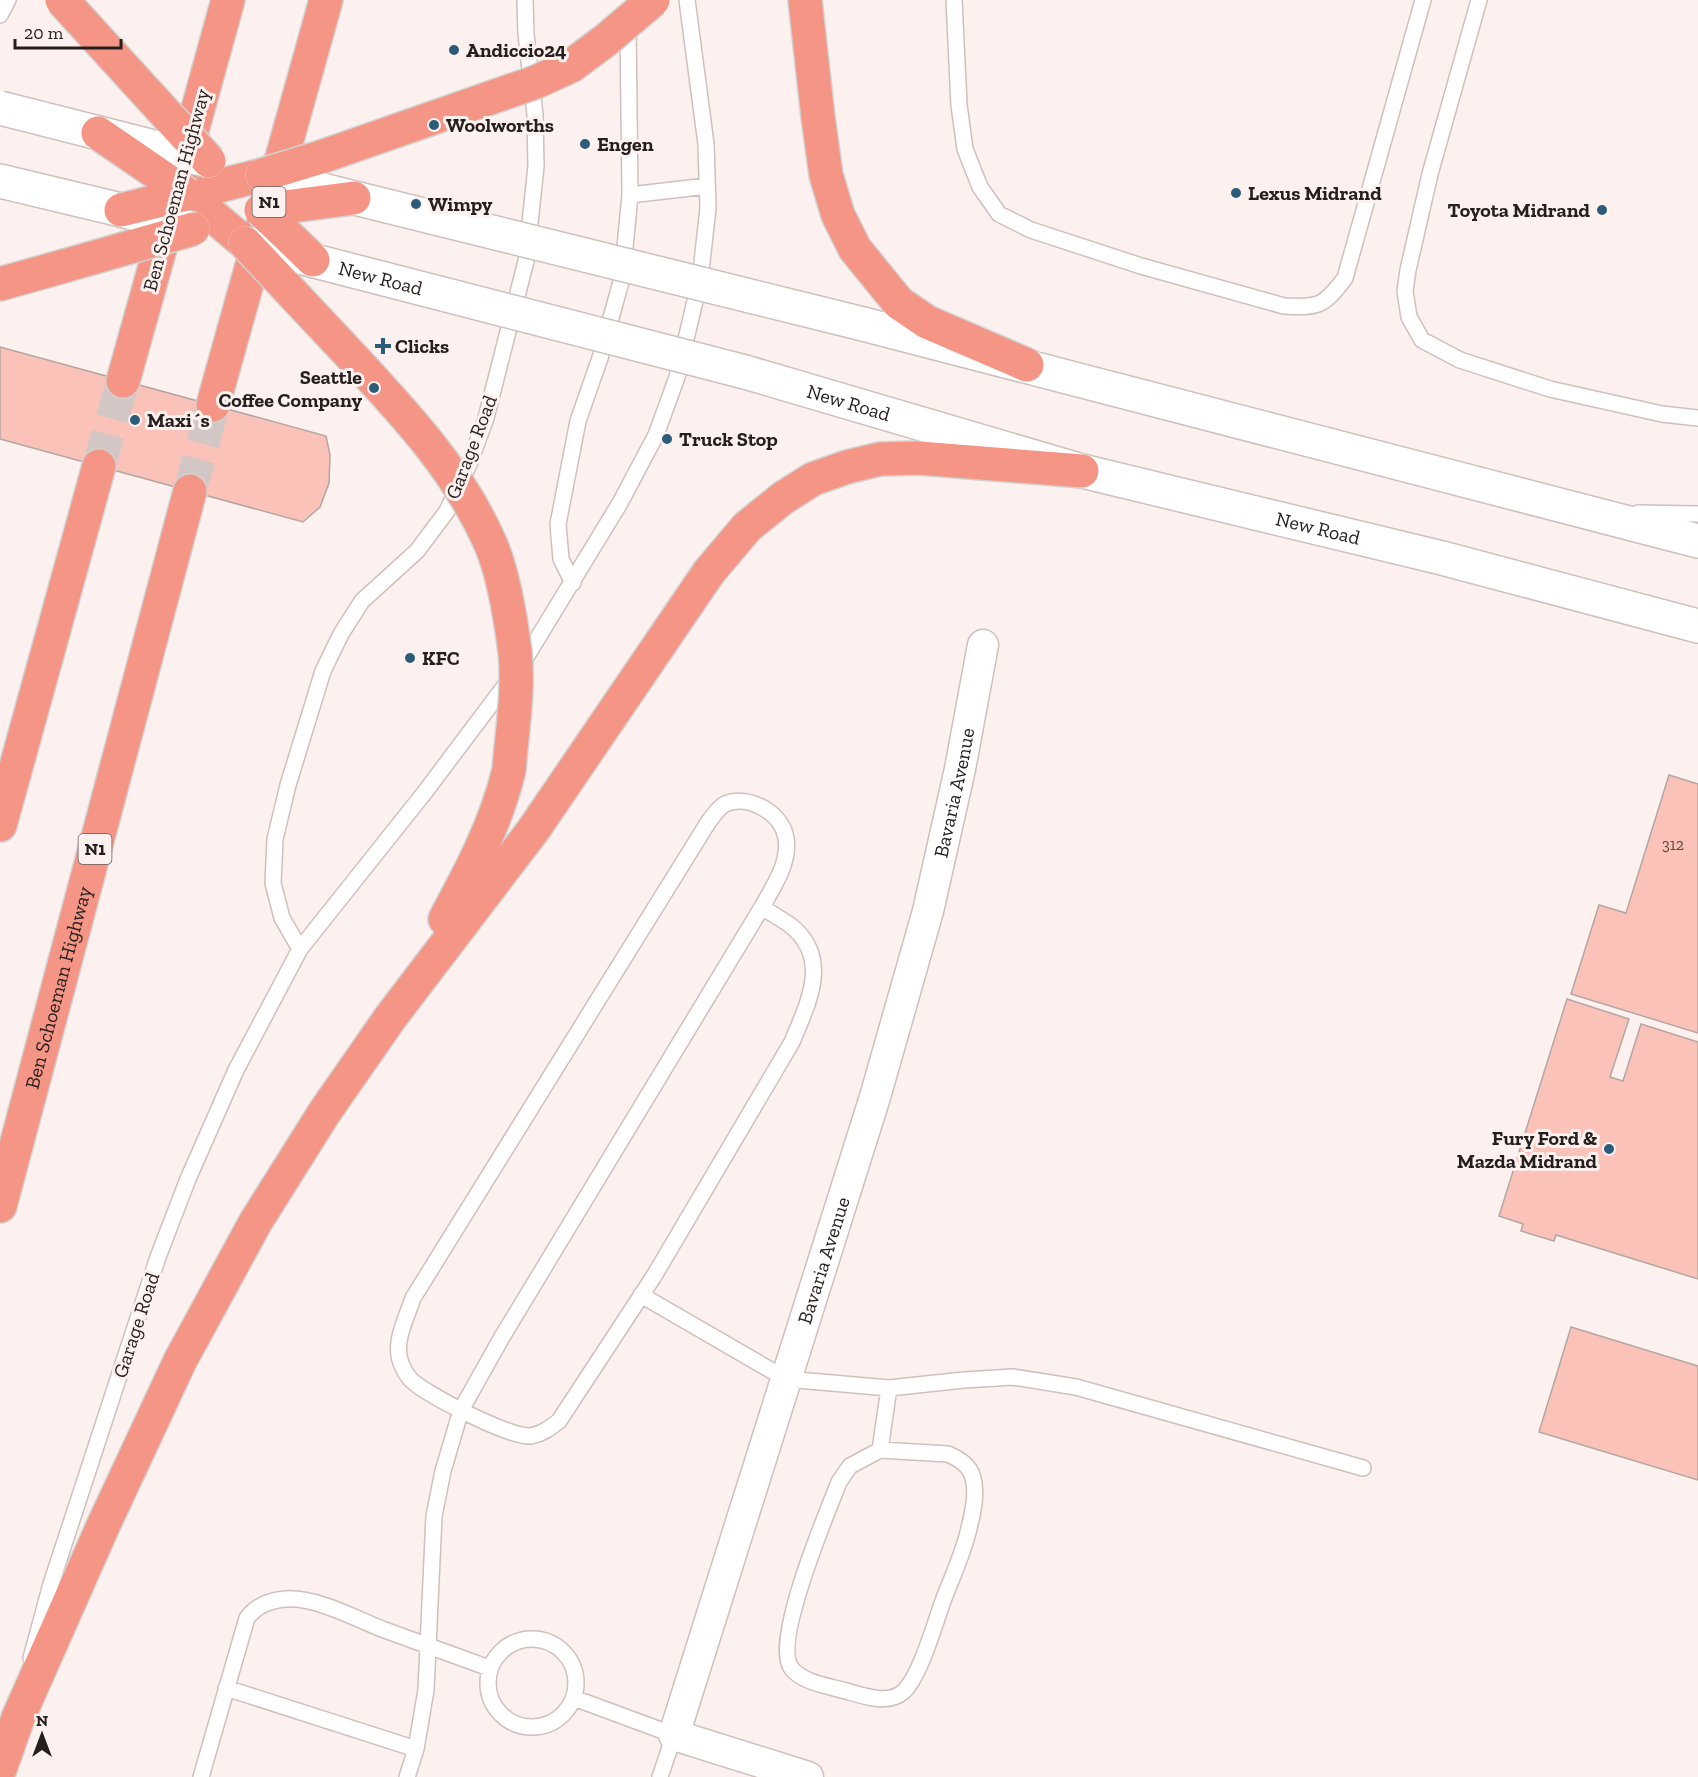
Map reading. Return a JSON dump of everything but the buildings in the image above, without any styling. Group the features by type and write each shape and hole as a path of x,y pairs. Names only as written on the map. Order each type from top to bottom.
{"highway":[{"path":"62,0 219,172 313,260"},
{"name":"Ben Schoeman Highway","path":"123,381 228,0"},
{"name":"N1","path":"213,405 326,0"},
{"path":"262,175 537,82 572,66 653,0"},
{"path":"805,0 826,175 838,215 855,249 899,303 927,322 1027,365"},
{"path":"98,133 187,194 206,224 245,243 390,398 441,458 470,502 492,547 508,607 515,653 516,689 509,770 501,802 488,836 390,1017"},
{"path":"121,210 187,194 219,172"},
{"path":"0,284 261,210 354,198"},
{"path":"0,1769 18,1718 103,1526 180,1361 255,1223 324,1113 390,1017 534,828 709,572 747,527 774,505 813,479 847,467 880,459 920,458 1082,471"},
{"path":"0,825 99,466"},
{"name":"Ben Schoeman Highway","path":"0,1206 190,491"}],"main road":[{"path":"0,108 98,133 219,172 262,175 863,324 1698,541"},
{"path":"0,181 121,210 206,224"},
{"name":"New Road","path":"245,243 746,372 1082,471 1442,558 1698,626"}],"street":[{"name":"Bavaria Avenue","path":"674,1735 875,1097 928,911 960,769 983,645"},
{"path":"674,1735 808,1777"}],"lane":[{"path":"0,15 8,0"},
{"name":"Garage Road","path":"300,949 282,918 273,882 275,839 288,784 323,671 341,634 362,601 417,551 447,511 470,462 486,418 526,261 536,166 535,115 526,34 525,0"},
{"path":"573,583 561,559 558,525 578,421 600,358 622,278 630,195 628,0"},
{"name":"Garage Road","path":"18,1718 36,1637 51,1584 158,1257 236,1070 300,949 425,792 525,659 620,503 656,435 676,377 700,280 708,208 706,144 687,0"},
{"path":"954,0 959,105 965,149 981,187 999,214 1031,230 1141,266 1284,306 1303,307 1320,304 1330,298 1345,278 1423,0"},
{"path":"1479,0 1430,174 1410,259 1405,291 1409,317 1422,340 1460,360 1550,389 1662,414 1698,418"},
{"path":"630,195 707,186"},
{"path":"1590,512 1698,514"},
{"path":"408,1777 416,1749 426,1690 434,1516 443,1471 461,1410 502,1337 782,871 786,853 786,838 781,823 769,812 751,802 727,803 720,807 709,821 413,1298 399,1346 399,1359 412,1381 461,1410 506,1432 530,1436 544,1432 559,1421 641,1295 792,1042 809,1002 814,965 810,952 792,927 762,907"},
{"path":"641,1295 786,1379 889,1388 1013,1377 1076,1387 1364,1468"},
{"path":"880,1450 889,1388"},
{"path":"880,1450 948,1454 958,1458 969,1468 975,1488 969,1528 920,1664 908,1687 892,1698 875,1698 856,1694 805,1678 791,1668 786,1656 791,1618 839,1482 850,1466 880,1450"},
{"path":"201,1777 247,1618 253,1609 268,1602 288,1599 312,1602 489,1668"},
{"path":"539,1638 554,1644 570,1660 574,1667 576,1683 574,1698 566,1711 555,1721 540,1726 524,1726 509,1721 497,1712 490,1698 487,1683 489,1668 497,1654 509,1644 523,1639 539,1638"},
{"path":"226,1688 416,1749"},
{"path":"574,1698 674,1735 660,1777"}],"tunnel":[{"path":"99,466 123,381"},
{"path":"190,491 213,405"}],"place":[{"name":"Andiccio24","path":"454,50"},
{"name":"Woolworths","path":"434,125"},
{"name":"Engen","path":"585,144"},
{"name":"Lexus Midrand","path":"1236,193"},
{"name":"Wimpy","path":"416,204"},
{"name":"Toyota Midrand","path":"1602,210"},
{"name":"Clicks","path":"383,346"},
{"name":"Seattle Coffee Company","path":"374,388"},
{"name":"Maxi´s","path":"135,420"},
{"name":"Truck Stop","path":"667,439"},
{"name":"KFC","path":"410,658"},
{"name":"Fury Ford & Mazda Midrand","path":"1609,1149"}]}
